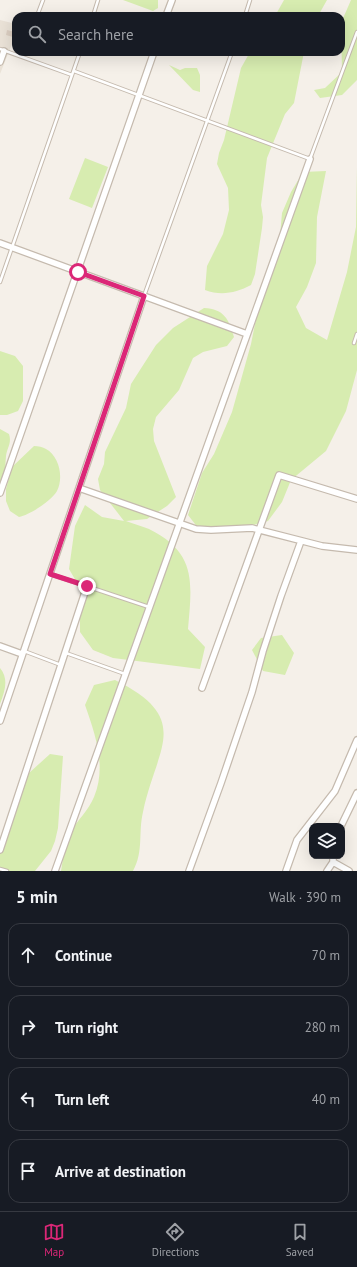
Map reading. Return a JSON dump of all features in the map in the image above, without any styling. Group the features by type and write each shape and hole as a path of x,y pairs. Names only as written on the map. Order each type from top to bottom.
{"street":[{"path":"168,12 172,0"},
{"path":"0,62 2,50"},
{"path":"0,494 153,56"},
{"path":"55,871 310,159"},
{"path":"0,243 247,334"},
{"path":"0,721 144,296"},
{"path":"202,688 279,475 357,499"},
{"path":"79,488 179,524 204,530 252,528 322,546 356,551"},
{"path":"188,871 221,784 252,692 278,603 301,540"},
{"path":"0,850 2,838 87,586"},
{"path":"0,646 23,653"},
{"path":"286,871 297,840 335,791 357,740"},
{"path":"342,823 357,793"},
{"path":"327,871 333,859 349,871"}],"lane":[{"path":"38,12 43,0"},
{"path":"94,12 98,0"},
{"path":"246,12 250,0"},
{"path":"19,56 139,95 310,159 357,32"},
{"path":"2,50 12,54"},
{"path":"0,282 79,56"},
{"path":"144,296 231,56"},
{"path":"354,343 357,334"},
{"path":"50,574 150,607"},
{"path":"23,653 61,665"},
{"path":"65,653 125,674"},
{"path":"0,869 7,871"}],"shaded area":[{"path":"0,20 12,23 12,44 0,74"}],"green space":[{"path":"123,0 158,0 158,8 153,11"},
{"path":"284,0 327,0 320,12 277,12"},
{"path":"351,0 357,0 357,80 342,95 320,98 314,90 325,88 342,72 342,56 345,56 345,14"},
{"path":"248,56 303,56 294,103 285,114 267,158 261,205 263,217 262,228 255,274 251,285 234,292 217,293 205,290 207,266 223,234 229,210 228,188 217,164 241,68"},
{"path":"169,65 180,70 185,68 197,68 200,75 200,92 193,90"},
{"path":"85,158 108,167 92,208 69,199"},
{"path":"357,167 357,370 346,411 326,451 291,480 282,502 268,521 223,533 202,533 188,515 202,473 214,454 232,412 251,344 260,299 278,258 282,213 291,192 303,172 326,171 317,217 316,263 307,287 296,307 306,328 327,340 347,272 356,227"},
{"path":"204,308 216,310 225,316 234,337 227,346 203,352 193,358 179,390 156,417 153,429 154,441 176,497 167,506 147,519 126,521 149,529 165,538 176,548 183,559 188,570 190,583 188,629 205,647 200,669 113,658 93,650 80,632 80,588 69,569 75,526 85,505 102,517 124,521 100,490 98,479 104,464 105,452 126,408 131,384 156,345 173,328"},
{"path":"0,351 15,356 23,366 23,401 18,411 7,415 0,415"},
{"path":"0,429 9,434 10,440 4,474 0,485"},
{"path":"34,446 45,448 54,457 59,467 59,485 57,491 46,503 24,516 19,517 10,511 6,501 6,489 12,467"},
{"path":"282,635 294,653 285,675 263,671 252,650 261,638"},
{"path":"0,668 4,676 5,690 0,704"},
{"path":"115,680 139,694 155,708 162,722 164,737 143,812 140,849 136,864 133,871 61,871 68,836 92,802 98,785 100,762 96,739 85,705 94,685"},
{"path":"50,754 63,756 58,828 51,851 35,871 0,871 0,853 23,782 29,773"}],"building":[{"path":"7,30 12,31 12,37 6,35"}],"route":[{"path":"78,272 144,296 50,574 87,586"}]}
